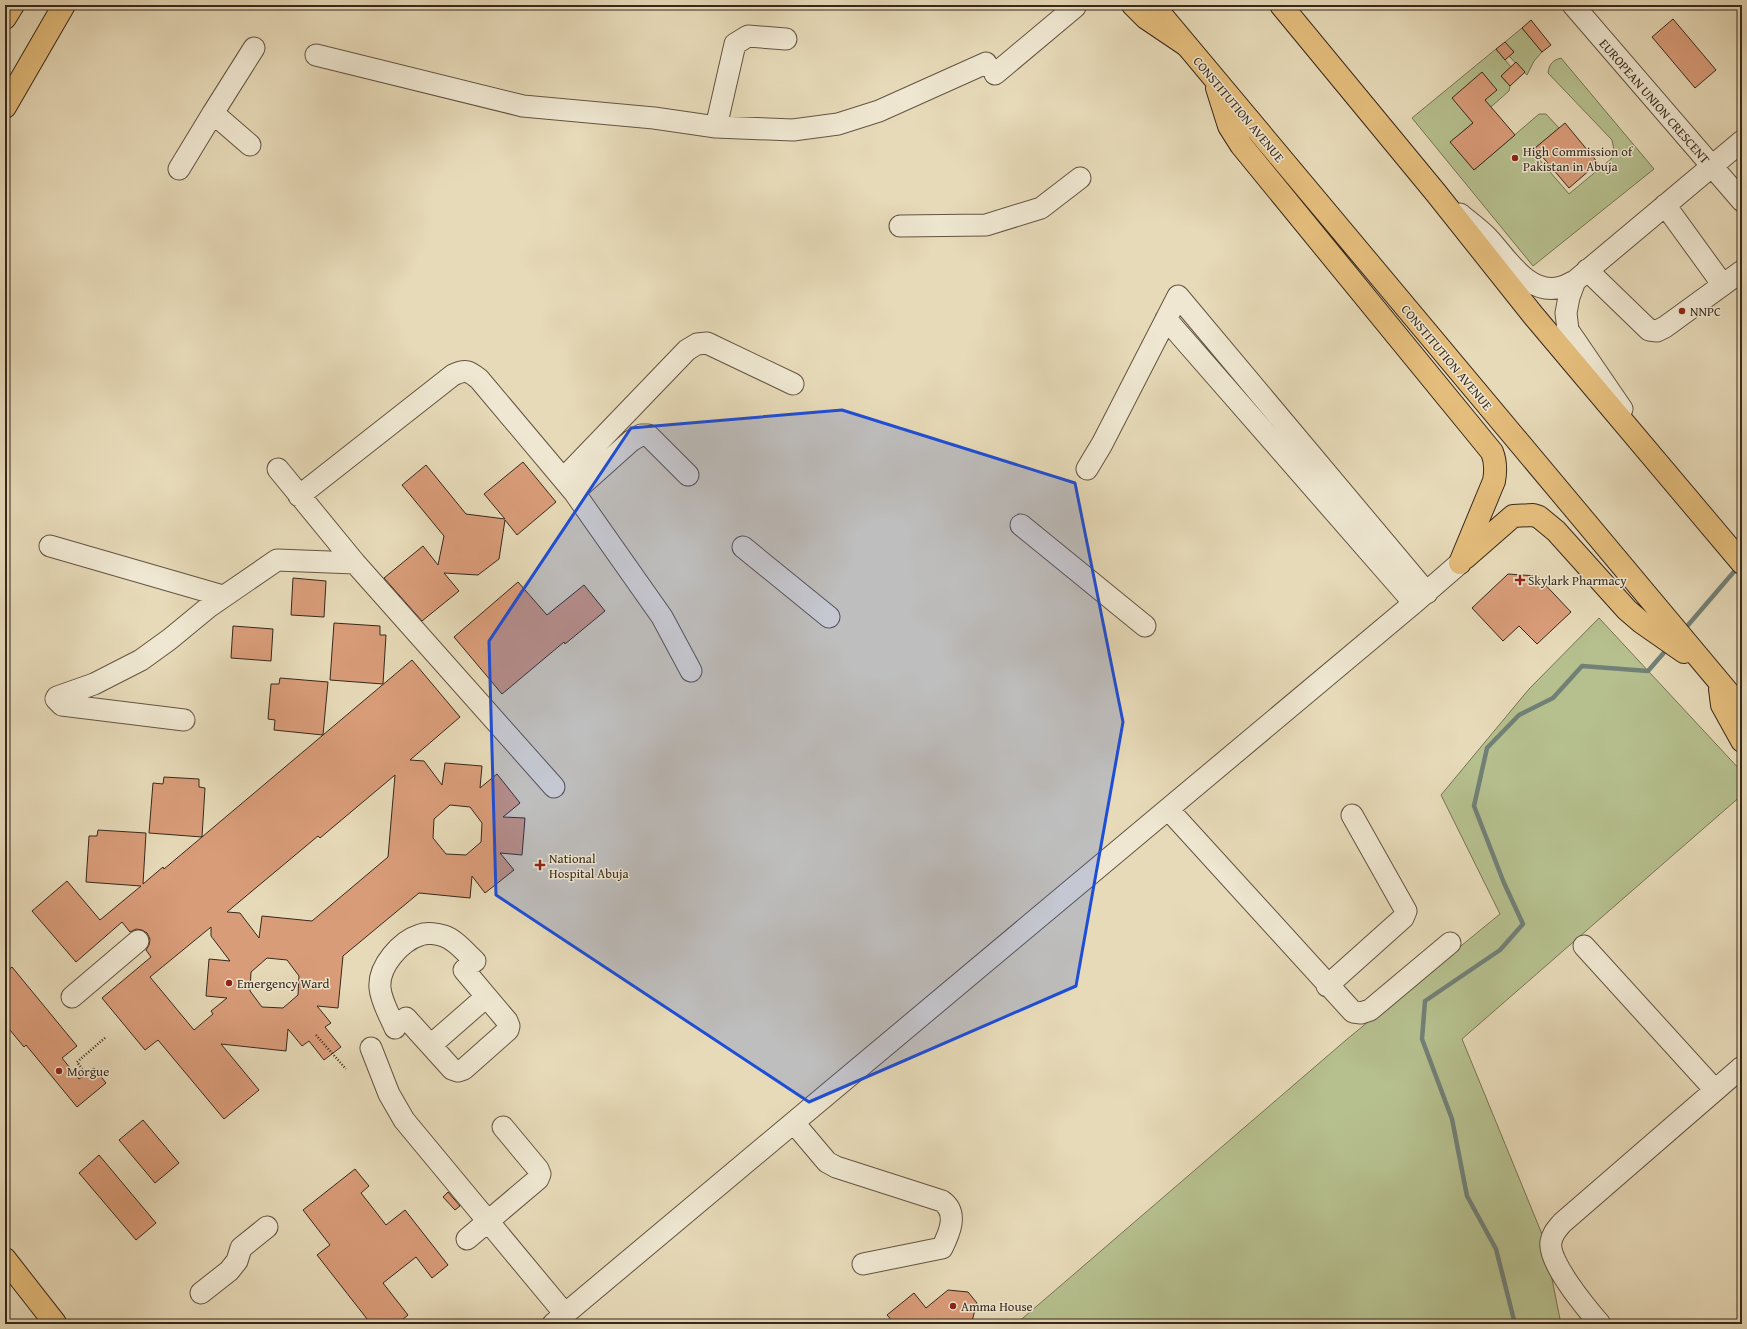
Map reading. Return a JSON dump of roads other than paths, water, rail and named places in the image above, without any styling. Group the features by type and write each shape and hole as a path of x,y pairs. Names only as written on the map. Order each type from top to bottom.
{"main road":[{"path":"5,18 13,5"},
{"path":"5,107 64,5"},
{"path":"1133,5 1146,18 1186,45"},
{"name":"CONSTITUTION AVENUE","path":"1153,5 1742,709"},
{"path":"1281,5 1533,315 1742,563"},
{"path":"1213,78 1229,126 1241,145 1492,452 1496,468 1494,481 1460,563"},
{"path":"1460,563 1507,521 1520,515 1533,515 1545,521 1556,531 1614,597 1637,618 1713,676 1722,705 1742,741"},
{"path":"5,1259 56,1323"},
{"path":"5,1262 56,1323"}],"street":[{"name":"EUROPEAN UNION CRESCENT","path":"1573,5 1711,167 1742,141"},
{"path":"316,55 523,106 654,118 716,127 793,130 838,124 879,111 990,69 1075,7"},
{"path":"716,127 736,44 748,36 786,39"},
{"path":"179,169 254,48"},
{"path":"213,114 250,145"},
{"path":"1436,194 1486,236 1515,270 1528,281 1541,287 1559,288 1581,276 1711,167 1742,201"},
{"path":"900,226 986,225 1041,208 1080,178"},
{"path":"1665,205 1723,285"},
{"path":"1581,276 1649,330 1657,331 1665,327 1742,271"},
{"path":"1581,276 1569,298 1566,313 1568,330 1621,406 1632,432"},
{"path":"1087,469 1102,444 1178,296 1420,598"},
{"path":"1166,319 1420,598"},
{"path":"568,486 687,350 697,344 707,343 793,384"},
{"path":"299,496 453,375 463,371 471,373 480,379 568,486 662,617 691,671"},
{"path":"568,486 640,435 648,435 688,475"},
{"path":"278,470 355,563 554,787"},
{"path":"1021,525 1145,626"},
{"path":"50,546 223,596"},
{"path":"743,547 829,617"},
{"path":"184,720 62,705 56,699 117,674 141,660 170,639 223,596 277,560 355,563"},
{"path":"372,1048 390,1094 404,1120 488,1221 559,1319 1460,563"},
{"path":"1168,809 1327,986 1353,1012 1361,1013 1370,1010 1450,943"},
{"path":"1327,986 1403,918 1406,911 1352,815"},
{"path":"421,934 434,934 446,936 469,966 486,997 507,1021 509,1026 508,1030 464,1069 458,1071 452,1069 430,1045 400,1023 380,987 384,970 393,954 407,942 421,934"},
{"path":"72,997 138,941"},
{"path":"1584,946 1716,1090"},
{"path":"430,1045 486,997"},
{"path":"1600,1324 1571,1287 1552,1256 1550,1243 1554,1232 1562,1223 1742,1067"},
{"path":"794,1122 827,1162 836,1167 942,1201 947,1204 950,1210 951,1231 942,1248 863,1264"},
{"path":"468,1239 538,1179 540,1174 503,1127"},
{"path":"201,1293 229,1270 237,1261 240,1248 266,1227"}],"waterway":[{"path":"1683,631 1738,567"},
{"path":"1515,1324 1496,1249 1467,1196 1452,1119 1422,1039 1425,1001 1500,950 1523,924 1504,883 1474,806 1487,748 1519,715 1553,698 1582,666 1648,671 1668,648"}],"place":[{"name":"High Commission of Pakistan in Abuja","path":"1515,158"},
{"name":"NNPC","path":"1682,311"},
{"name":"Skylark Pharmacy","path":"1520,580"},
{"name":"National Hospital Abuja","path":"540,865"},
{"name":"Emergency Ward","path":"229,983"},
{"name":"Morgue","path":"59,1071"},
{"name":"Amma House","path":"953,1306"}]}
